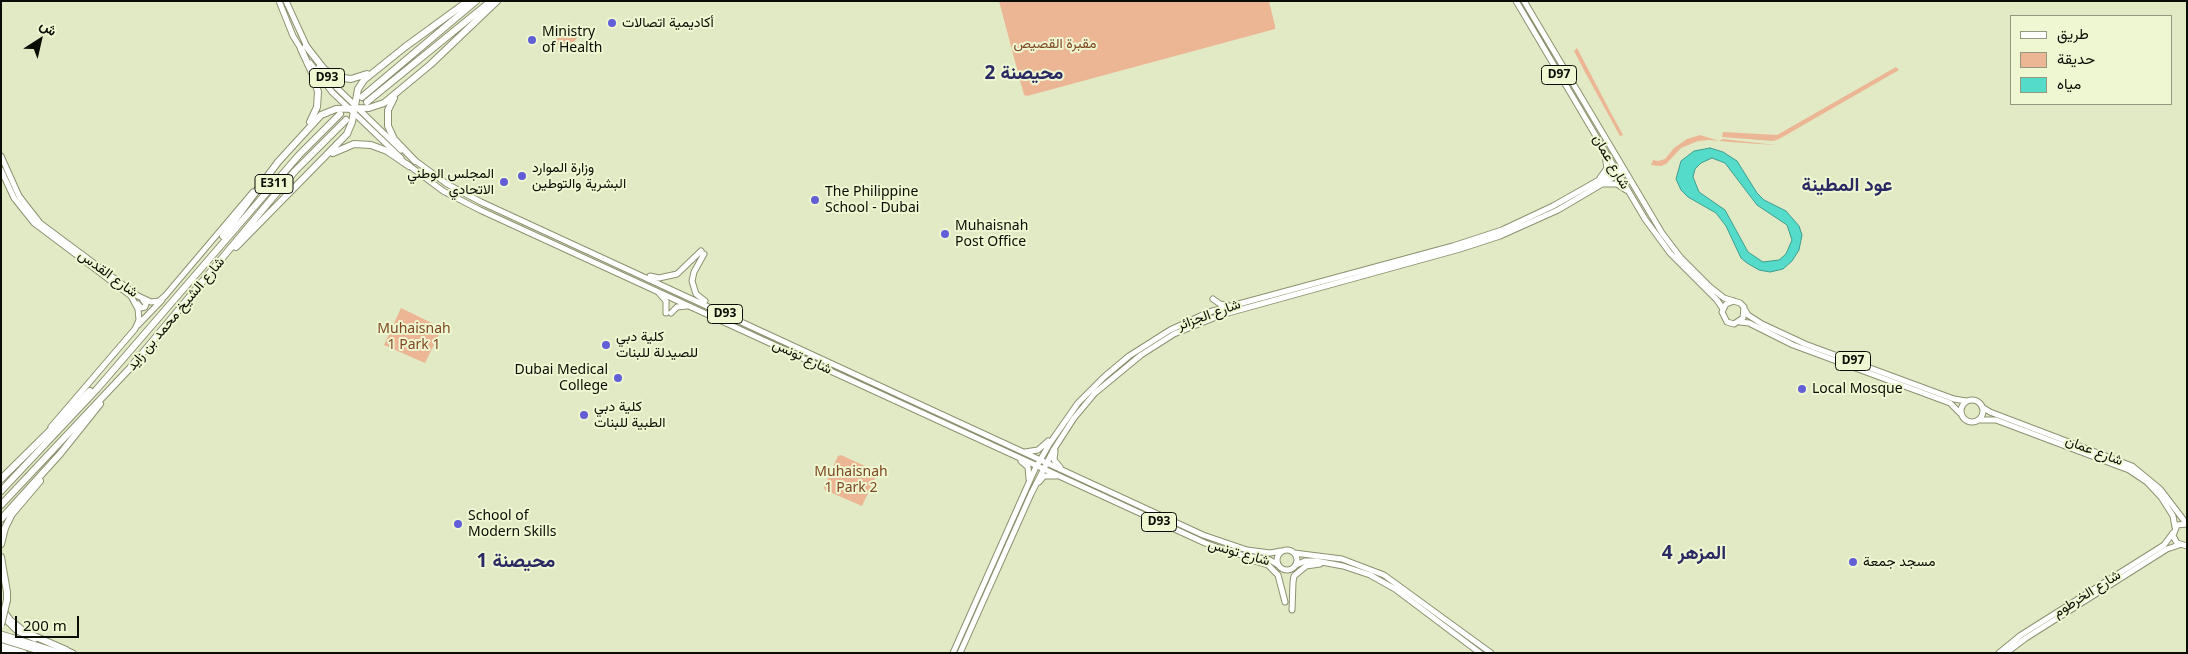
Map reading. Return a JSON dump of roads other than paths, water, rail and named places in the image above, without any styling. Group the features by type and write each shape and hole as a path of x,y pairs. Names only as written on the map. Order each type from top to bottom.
{"highway":[{"path":"304,47 324,69 336,77 358,78 377,68 468,1"},
{"path":"362,97 476,1"},
{"path":"367,102 491,1"},
{"path":"415,160 394,139 388,126 387,117 390,104 402,90 497,1"},
{"path":"302,135 316,112 318,97 316,82 304,47"},
{"path":"219,264 349,131 360,85 377,68"},
{"path":"360,85 358,93 361,100 367,105 378,106"},
{"path":"210,256 266,177 321,115 331,110 378,106 402,90"},
{"path":"331,110 345,114 349,122 349,131"},
{"name":"شارع الشيخ محمد بن زايد","path":"1,491 108,376 299,155 340,114"},
{"name":"شارع الشيخ محمد بن زايد","path":"1,505 130,368 295,171 346,120"},
{"path":"318,164 345,146 362,144 380,147 409,166"},
{"path":"1,479 48,431 108,376"},
{"path":"1,544 5,528 16,509 98,408 105,394"},
{"path":"1,519 60,454"},
{"path":"1,557 7,592 1,625"},
{"path":"1,578 6,600"},
{"path":"1,608 10,620 25,632 67,652"},
{"path":"1,639 47,653"},
{"path":"1,646 24,653"}],"main road":[{"name":"D93","path":"278,1 293,36 304,47"},
{"name":"D93","path":"286,1 304,47 321,80 354,108"},
{"name":"شارع عمان","path":"1516,1 1603,148 1621,170 1630,195 1662,243 1693,278 1718,300 1723,309"},
{"name":"شارع عمان","path":"1524,1 1621,170 1662,233 1686,263 1721,296 1734,301"},
{"name":"شارع تونس","path":"354,108 415,160 447,184 470,197 1023,452 1061,477 1204,543 1247,556 1270,560 1278,565"},
{"name":"شارع تونس","path":"354,108 409,166 431,183 461,201 1015,456 1022,456 1063,471 1218,542 1254,551 1272,553 1282,551"},
{"path":"1598,139 1621,170"},
{"path":"1597,181 1607,168 1603,148"},
{"name":"شارع القدس","path":"1,156 19,196 33,216 48,230 138,296 151,302 162,299"},
{"name":"شارع القدس","path":"1,170 14,198 28,217 45,233 133,298 137,306 139,320 135,329"},
{"name":"شارع الجزائر","path":"953,653 1016,509 1054,436 1081,399 1129,356 1176,326 1216,310 1484,237 1541,213 1597,181 1621,170"},
{"name":"شارع الجزائر","path":"960,653 1031,494 1041,464 1084,406 1108,380 1149,349 1187,328 1253,305 1491,239 1558,210 1603,184 1621,170"},
{"path":"48,431 266,177"},
{"path":"1603,184 1617,184 1630,195"},
{"path":"28,217 46,231 48,230"},
{"path":"1427,258 1482,239 1484,237 1484,230"},
{"path":"560,253 568,250"},
{"path":"633,271 656,277 674,276 695,255 703,252 692,276 694,291 702,300 741,321"},
{"path":"653,288 666,301 668,313 681,305 696,308"},
{"path":"122,290 133,298 141,308 144,308 146,304 138,296"},
{"path":"1213,299 1220,304 1233,305"},
{"path":"1734,301 1740,303 1745,310 1744,318 1734,324 1727,322 1723,315 1723,309 1726,304 1734,301"},
{"path":"1187,328 1193,323 1214,314 1216,310"},
{"name":"D97","path":"1745,310 1748,315 1762,324 1797,341 1954,399 1966,401"},
{"name":"D97","path":"1740,322 1749,323 1793,345 1950,403 1960,412"},
{"path":"1975,400 1982,407 1983,413 1979,420 1973,422 1966,421 1960,412 1961,407 1966,401 1975,400"},
{"name":"شارع عمان","path":"1982,407 1990,412 2132,466 2160,489 2186,523"},
{"name":"شارع عمان","path":"1979,420 1996,420 2129,470 2158,493 2173,516 2175,541 2179,545"},
{"path":"1023,452 1038,450 1054,436"},
{"path":"1056,445 1054,460 1063,471"},
{"path":"1015,456 1028,468 1029,484"},
{"path":"1041,464 1085,481"},
{"path":"1031,494 1044,476 1061,477"},
{"path":"2174,530 2186,523"},
{"name":"شارع الخرطوم","path":"1999,653 2021,635 2164,545 2174,530"},
{"path":"2179,545 2187,546"},
{"name":"شارع الخرطوم","path":"2006,653 2021,641 2159,554 2179,545"},
{"path":"1480,653 1389,585 1363,572 1311,560 1287,570 1278,565 1277,559 1282,551 1288,550 1294,553 1342,559 1384,575 1491,653"},
{"path":"1294,553 1296,565"},
{"path":"1005,554 1006,560"},
{"path":"1247,556 1250,560 1266,564 1272,568 1280,578 1285,602"},
{"path":"1292,610 1292,582 1296,575 1309,565 1334,564"},
{"path":"1,615 12,627 23,634 67,652"},
{"path":"958,631 959,638"},
{"path":"1,634 67,652"},
{"path":"1,651 8,653"}],"water":[{"path":"1710,148 1723,152 1737,161 1757,193 1764,200 1786,211 1799,226 1802,235 1799,250 1792,261 1783,269 1770,272 1759,270 1747,263 1741,258 1726,226 1716,213 1688,197 1681,190 1676,179 1681,161 1694,151","holes":["1712,158 1725,163 1757,205 1787,225 1792,240 1786,254 1779,260 1763,262 1748,252 1725,210 1699,192 1693,177 1695,169 1701,163"]}],"place":[{"name":"أكاديمية اتصالات","path":"612,23"},
{"name":"Ministry of Health","path":"532,40"},
{"name":"وزارة الموارد البشرية والتوطين","path":"522,176"},
{"name":"المجلس الوطني الاتحادي","path":"504,182"},
{"name":"The Philippine School - Dubai","path":"815,200"},
{"name":"Muhaisnah Post Office","path":"945,234"},
{"name":"كلية دبي للصيدلة للبنات","path":"606,345"},
{"name":"Dubai Medical College","path":"618,378"},
{"name":"Local Mosque","path":"1802,389"},
{"name":"كلية دبي الطبية للبنات","path":"584,415"},
{"name":"School of Modern Skills","path":"458,524"},
{"name":"مسجد جمعة","path":"1853,562"}],"district":[{"name":"محيصنة 2","path":"1024,74"},
{"name":"عود المطينة","path":"1847,186"},
{"name":"المزهر 4","path":"1694,554"},
{"name":"محيصنة 1","path":"516,562"}],"park label":[{"name":"مقبرة القصيص","path":"1055,44"},
{"name":"Muhaisnah 1 Park 1","path":"414,338"},
{"name":"Muhaisnah 1 Park 2","path":"851,480"}]}
